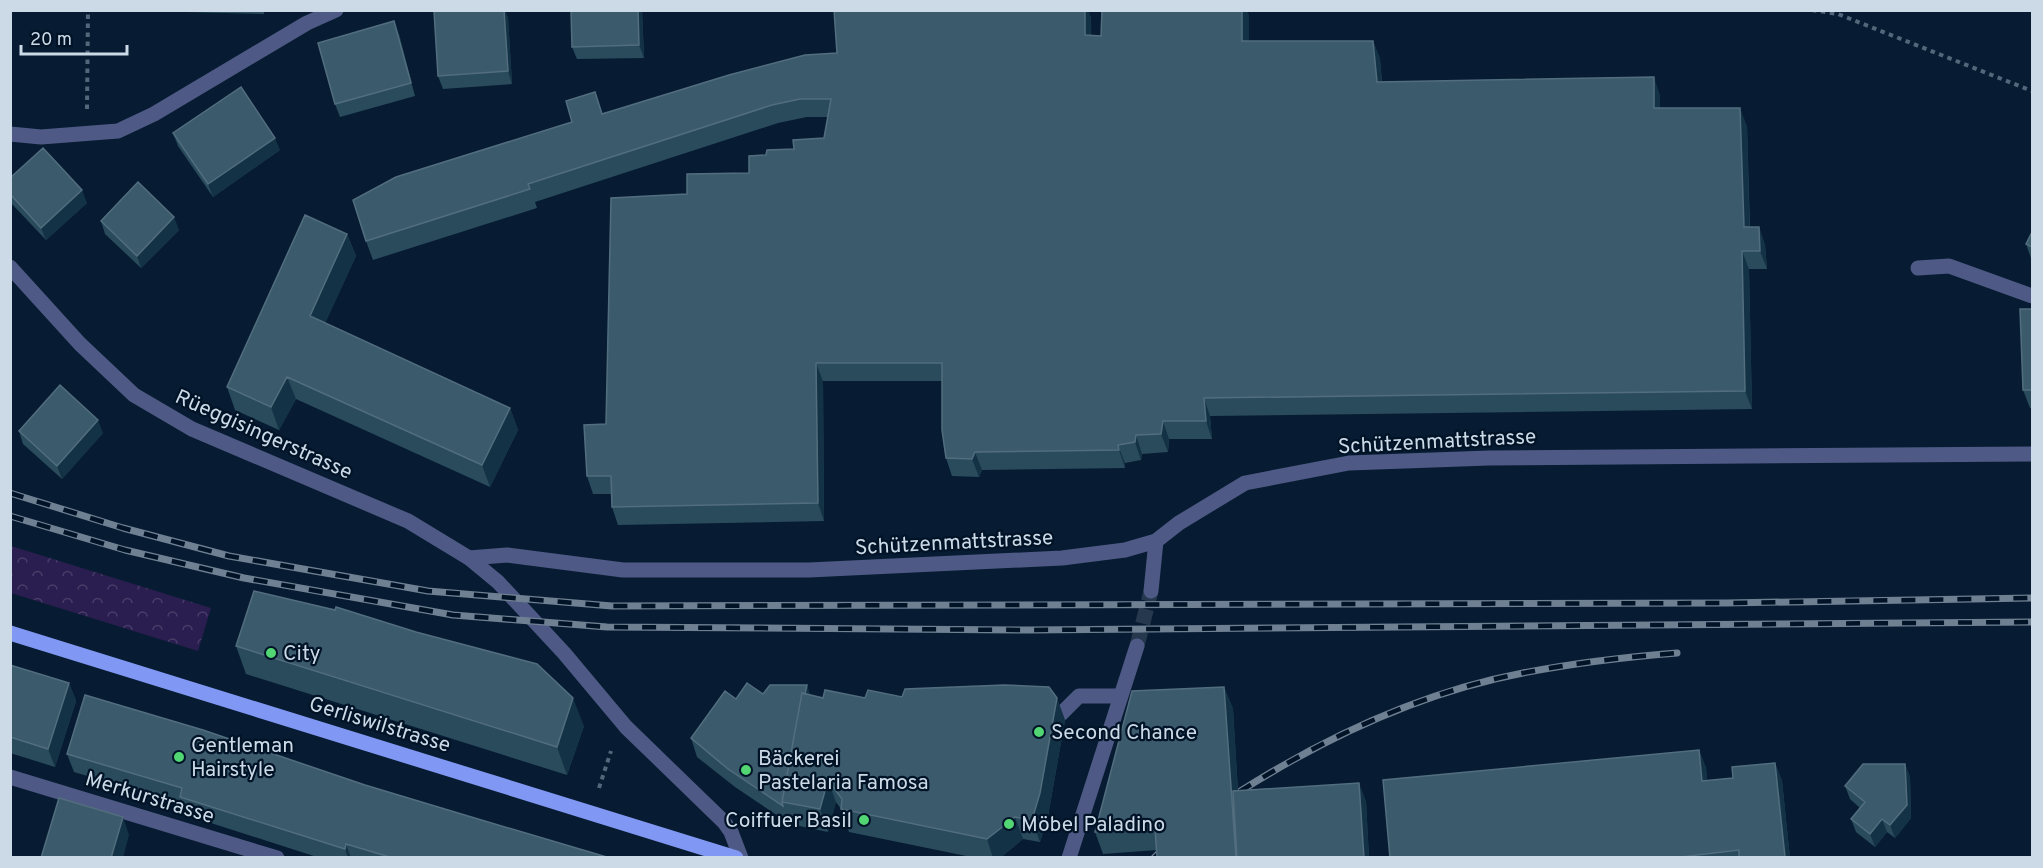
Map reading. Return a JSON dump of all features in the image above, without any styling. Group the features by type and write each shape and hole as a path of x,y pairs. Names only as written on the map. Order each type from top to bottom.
{"main road":[{"name":"Gerliswilstrasse","path":"10,633 736,858"}],"street":[{"path":"10,134 41,137 118,131 154,114 307,23 330,12"},
{"path":"1918,268 1949,266 2032,297"},
{"name":"Rüeggisingerstrasse","path":"10,267 80,344 134,395 192,429 408,521 469,558 498,582 564,652 626,728 724,822 731,832 741,858"},
{"name":"Schützenmattstrasse","path":"469,558 507,555 623,570 809,570 1062,558 1125,550 1156,542 1179,523 1245,483 1349,463 1489,458 2032,454"},
{"path":"1151,591 1156,542"},
{"path":"1069,858 1137,646"},
{"path":"1061,714 1079,696 1120,696"},
{"name":"Merkurstrasse","path":"10,777 277,858"}],"path":[{"path":"87,133 88,10"},
{"path":"1812,10 1838,14 2032,91"},
{"path":"599,788 611,751"}],"green space":[{"path":"11,546 211,608 198,651 11,593"}],"building":[{"path":"504,10 508,71 438,76 434,11"},
{"path":"571,10 638,10 639,45 572,47"},
{"path":"834,10 1085,10 1085,35 1101,36 1102,10 1242,10 1242,41 1373,41 1377,82 1654,77 1654,108 1740,108 1744,227 1759,227 1760,251 1742,251 1745,391 1204,398 1206,421 1163,421 1161,434 1136,435 1135,442 1118,445 1119,450 975,452 972,459 946,458 942,430 942,363 816,363 818,503 612,507 611,476 587,476 584,425 606,424 611,198 687,194 687,174 749,173 749,156 766,155 767,150 794,149 793,140 824,138 831,99 800,99 772,105 528,184 530,189 366,241 353,200 396,177 572,122 566,101 595,92 602,114 729,75 805,55 837,53"},
{"path":"394,21 411,83 335,104 318,43"},
{"path":"241,87 275,138 208,184 173,133"},
{"path":"43,148 82,190 41,228 10,194 10,178"},
{"path":"138,182 174,217 137,256 101,221"},
{"path":"305,215 347,234 310,316 510,408 482,465 287,377 271,407 227,387"},
{"path":"2032,232 2032,247 2026,244"},
{"path":"2020,309 2032,309 2032,390 2023,390"},
{"path":"60,385 98,420 57,466 19,431"},
{"path":"254,591 335,610 336,607 416,632 537,664 573,698 557,747 236,646"},
{"path":"10,665 69,683 48,749 10,737"},
{"path":"747,683 763,694 770,685 807,685 805,694 802,693 783,806 728,769 691,738 725,691 736,699"},
{"path":"1004,685 1049,687 1057,698 1040,793 1032,820 1015,817 987,839 841,809 842,799 828,780 820,809 782,802 802,693 823,698 825,690 865,698 868,690 902,697 905,689"},
{"path":"1224,687 1236,858 1157,858 1155,827 1095,832 1132,691"},
{"path":"85,695 203,730 365,785 610,858 393,858 346,844 345,849 180,797 182,788 67,754"},
{"path":"1699,750 1702,781 1733,778 1732,767 1775,763 1785,857 1739,858 1739,850 1672,858 1390,858 1383,780"},
{"path":"1863,764 1905,764 1907,805 1890,825 1882,819 1870,834 1851,819 1865,802 1845,786"},
{"path":"1359,783 1364,858 1237,858 1233,791"},
{"path":"59,798 123,817 111,858 41,858"}],"tunnel":[{"path":"1137,646 1151,591"}],"railway":[{"path":"10,493 123,528 229,556 428,591 612,606 1726,603 2032,598"},
{"path":"10,516 125,550 244,578 453,615 607,627 1030,630 2032,622"},
{"path":"1239,792 1340,735 1412,704 1448,692 1485,681 1542,669 1677,653"},
{"path":"1154,858 1163,849"}],"place":[{"name":"City","path":"271,653"},
{"name":"Second Chance","path":"1039,732"},
{"name":"Gentleman Hairstyle","path":"179,757"},
{"name":"Bäckerei Pastelaria Famosa","path":"746,770"},
{"name":"Coiffuer Basil","path":"864,820"},
{"name":"Möbel Paladino","path":"1009,824"}]}
